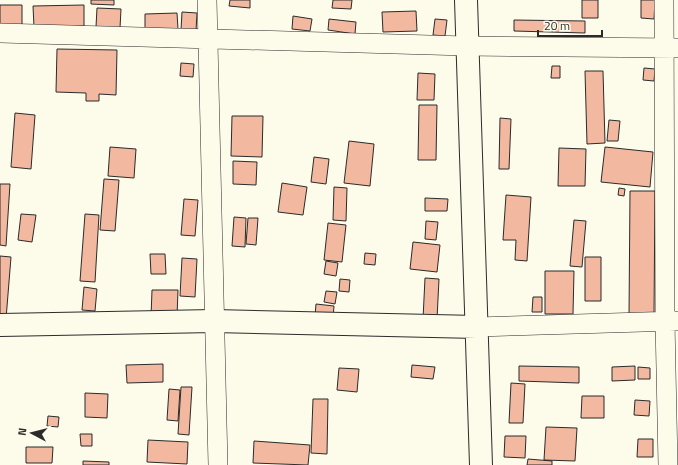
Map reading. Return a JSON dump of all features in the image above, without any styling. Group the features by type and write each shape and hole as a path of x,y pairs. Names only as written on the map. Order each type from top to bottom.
{"street":[{"path":"207,0 218,465"},
{"path":"466,0 466,46 481,465"},
{"path":"664,0 671,48 672,321 668,465"},
{"path":"0,33 466,46 671,48"},
{"path":"0,325 214,321 477,326 672,321"}],"building":[{"path":"91,0 114,0 114,5 91,4"},
{"path":"230,0 250,0 250,8 229,6"},
{"path":"333,0 352,0 351,9 332,8"},
{"path":"582,0 598,0 598,18 582,18"},
{"path":"641,0 655,0 654,19 641,18"},
{"path":"0,5 22,5 22,27 0,27"},
{"path":"84,5 84,26 34,27 33,6"},
{"path":"97,8 121,9 120,28 96,27"},
{"path":"416,11 417,31 383,32 382,12"},
{"path":"182,12 197,13 196,31 181,30"},
{"path":"177,13 178,29 145,30 145,14"},
{"path":"293,16 312,19 310,31 292,29"},
{"path":"329,19 356,22 355,34 328,30"},
{"path":"435,19 447,20 445,36 433,35"},
{"path":"514,20 585,21 585,33 514,31"},
{"path":"57,49 117,50 116,95 99,94 99,101 86,101 86,93 56,92"},
{"path":"181,63 194,64 193,77 180,76"},
{"path":"552,66 560,66 560,78 551,78"},
{"path":"644,68 655,69 654,81 643,80"},
{"path":"585,71 603,71 605,143 587,144"},
{"path":"418,73 435,74 434,100 417,100"},
{"path":"419,105 437,105 436,160 418,160"},
{"path":"15,113 35,115 31,169 11,167"},
{"path":"232,116 263,116 262,157 231,156"},
{"path":"500,118 511,119 509,169 499,169"},
{"path":"609,120 620,121 618,141 607,141"},
{"path":"349,141 374,144 370,186 344,183"},
{"path":"110,147 136,149 134,178 108,176"},
{"path":"605,147 653,152 650,187 601,182"},
{"path":"559,148 586,149 585,186 558,186"},
{"path":"314,157 329,159 326,184 311,182"},
{"path":"233,161 257,162 256,185 233,184"},
{"path":"104,179 119,180 115,231 100,230"},
{"path":"282,183 307,187 303,215 278,212"},
{"path":"0,184 10,184 6,246 0,245"},
{"path":"334,187 347,188 346,221 333,220"},
{"path":"619,188 625,189 624,196 618,195"},
{"path":"630,191 655,191 654,317 629,317"},
{"path":"506,195 531,197 527,261 515,260 516,240 503,240"},
{"path":"425,198 448,199 447,211 425,211"},
{"path":"184,199 198,200 195,236 181,235"},
{"path":"21,214 36,215 32,242 18,240"},
{"path":"85,214 99,215 95,282 80,281"},
{"path":"234,217 246,218 245,247 232,246"},
{"path":"248,218 258,218 256,245 246,244"},
{"path":"574,220 586,221 582,267 570,266"},
{"path":"426,221 438,222 436,240 425,239"},
{"path":"328,223 346,225 342,262 324,260"},
{"path":"413,242 440,245 437,272 410,269"},
{"path":"365,253 376,254 375,265 364,264"},
{"path":"150,254 165,254 166,274 151,274"},
{"path":"0,256 11,257 6,319 0,318"},
{"path":"585,257 601,257 601,301 585,301"},
{"path":"182,258 197,259 195,297 180,296"},
{"path":"326,261 338,263 336,276 324,274"},
{"path":"545,271 574,271 573,314 545,314"},
{"path":"425,278 439,279 437,319 423,319"},
{"path":"340,279 350,280 349,292 339,291"},
{"path":"84,287 97,289 95,311 82,310"},
{"path":"152,290 178,290 177,317 151,317"},
{"path":"326,291 337,292 335,304 324,302"},
{"path":"533,297 542,297 542,312 532,312"},
{"path":"316,304 334,306 333,318 315,316"},
{"path":"163,364 163,382 127,383 126,365"},
{"path":"412,365 435,367 433,379 411,377"},
{"path":"519,366 579,367 579,383 519,381"},
{"path":"635,366 635,380 612,381 612,367"},
{"path":"638,367 650,368 650,379 638,379"},
{"path":"339,368 359,369 357,392 337,390"},
{"path":"511,383 525,384 523,423 509,423"},
{"path":"181,387 192,387 189,435 178,434"},
{"path":"169,389 180,390 178,421 167,420"},
{"path":"85,393 108,394 107,418 85,417"},
{"path":"582,396 604,396 604,418 581,418"},
{"path":"313,399 328,399 327,454 311,453"},
{"path":"635,400 650,401 649,416 634,415"},
{"path":"48,416 59,417 58,427 47,426"},
{"path":"546,427 577,428 575,461 544,460"},
{"path":"80,434 92,434 92,446 81,446"},
{"path":"505,436 526,436 525,458 504,457"},
{"path":"638,439 653,439 653,457 637,457"},
{"path":"148,440 188,442 187,464 147,462"},
{"path":"254,441 310,445 308,465 253,463"},
{"path":"26,447 53,447 52,463 26,463"},
{"path":"528,459 552,461 552,465 527,465"},
{"path":"83,461 109,462 109,465 83,465"}]}
